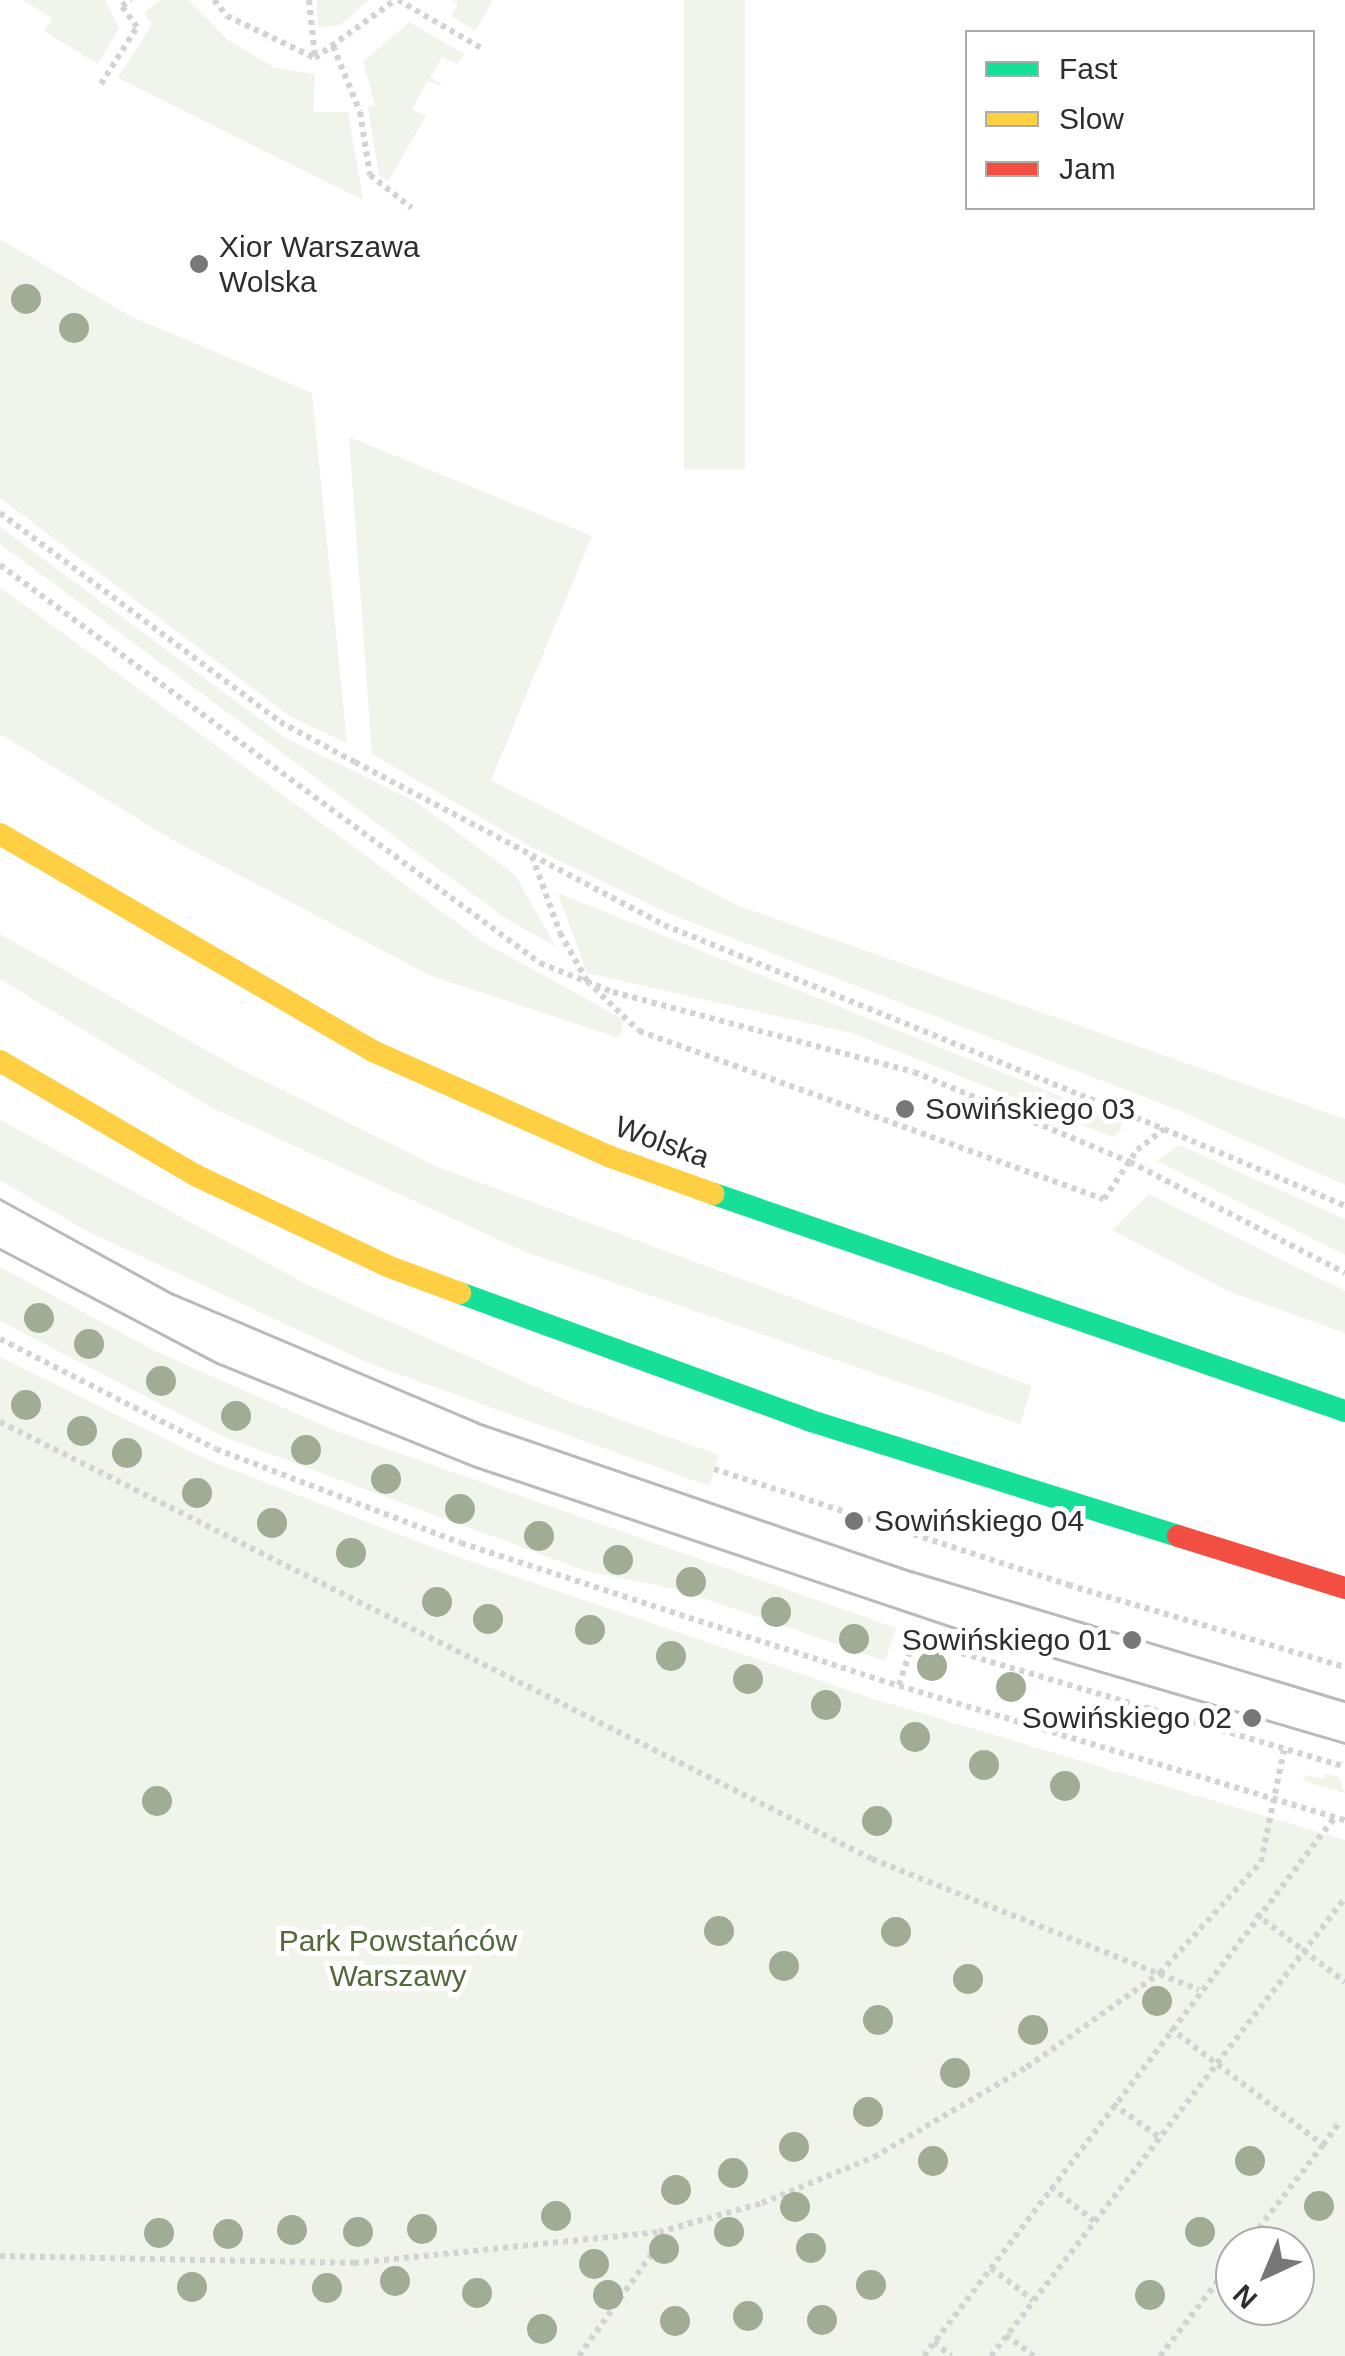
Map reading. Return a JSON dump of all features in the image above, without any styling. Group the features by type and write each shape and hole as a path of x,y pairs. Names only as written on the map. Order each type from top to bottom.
{"main road":[{"name":"Wolska","path":"0,834 375,1052 611,1157 1038,1310 1345,1411"},
{"path":"0,1061 197,1176 387,1266 808,1420 1345,1588"}],"path":[{"path":"101,84 137,27 122,6 131,0"},
{"path":"214,0 228,16 316,58"},
{"path":"309,0 316,58"},
{"path":"316,58 397,0 483,48"},
{"path":"333,46 360,112 370,174 412,208"},
{"path":"0,513 280,722 664,924 1345,1206"},
{"path":"0,564 476,921 540,963 587,982 882,1061 1130,1162 1345,1273"},
{"path":"532,855 560,932 587,982 639,1031 1104,1199 1130,1162 1164,1129"},
{"path":"0,1339 216,1449 340,1499 580,1584 899,1686 1345,1820"},
{"path":"0,1422 872,1858 1198,1990"},
{"path":"714,1468 1068,1585 1345,1667"},
{"path":"899,1686 914,1639 1345,1767"},
{"path":"0,2256 354,2263 659,2232 762,2203 874,2158 1027,2066 1160,1973 1261,1862 1284,1750"},
{"path":"924,2356 1198,1990 1335,1817"},
{"path":"990,2356 1345,1898"},
{"path":"1256,1914 1345,1982"},
{"path":"1170,2028 1323,2145"},
{"path":"1113,2104 1158,2137"},
{"path":"1260,2226 1339,2124"},
{"path":"1051,2187 1094,2221"},
{"path":"579,2356 660,2242 659,2232"},
{"path":"990,2268 1034,2300"},
{"path":"1160,2356 1215,2285"},
{"path":"1006,2335 1034,2356"},
{"path":"934,2342 952,2356"}],"green space":[{"path":"23,0 105,0 119,28 98,64 44,31 52,18"},
{"path":"160,0 189,0 228,40 275,68 315,74 313,112 348,112 363,200 118,78 152,24 144,13"},
{"path":"317,0 369,0 340,25 318,28"},
{"path":"452,0 493,0 475,31 451,16 458,4"},
{"path":"684,0 745,0 745,469 684,469"},
{"path":"409,22 464,54 457,64 442,57 430,77 444,86 427,82 412,109 426,116 388,181 379,175 368,107 375,105 363,62"},
{"path":"0,239 130,316 312,393 347,743 291,717 0,498"},
{"path":"349,437 592,536 491,780 741,907 1345,1119 1345,1185 1173,1108 670,914 533,848 372,754"},
{"path":"0,527 284,737 416,802 515,875 556,947 505,918 0,544"},
{"path":"0,587 483,942 624,1020 619,1038 431,976 171,839 0,734"},
{"path":"558,893 1122,1121 1121,1130 1113,1137 852,1033 587,973"},
{"path":"0,934 236,1067 440,1168 1032,1386 1020,1424 523,1251 212,1108 0,979"},
{"path":"0,1120 308,1285 568,1401 719,1455 709,1486 368,1363 85,1230 0,1180"},
{"path":"1179,1145 1345,1219 1345,1255 1157,1161"},
{"path":"1149,1194 1345,1291 1345,1333 1228,1291 1112,1230"},
{"path":"0,1267 157,1352 336,1431 896,1628 885,1661 680,1590 586,1571 224,1437 0,1321"},
{"name":"Park Powstańców Warszawy","path":"0,1357 210,1461 455,1556 874,1699 1345,1840 1345,2356 0,2356"},
{"path":"1325,1773 1339,1777 1345,1793 1303,1781 1305,1775 1324,1779"}],"tram line":[{"path":"0,1199 173,1294 478,1423 911,1571 1345,1701"},
{"path":"0,1249 217,1363 473,1466 979,1636 1345,1743"}],"traffic: fast":[{"path":"714,1194 1345,1411"},
{"path":"460,1293 808,1420 1178,1536"}],"traffic: slow":[{"path":"0,834 375,1052 611,1157 714,1194"},
{"path":"0,1061 197,1176 387,1266 460,1293"}],"traffic: jam":[{"path":"1178,1536 1345,1588"}],"place":[{"name":"Xior Warszawa Wolska","path":"199,264"},
{"name":"Sowińskiego 03","path":"905,1109"},
{"name":"Sowińskiego 04","path":"854,1521"},
{"name":"Sowińskiego 01","path":"1132,1640"},
{"name":"Sowińskiego 02","path":"1252,1718"}]}
